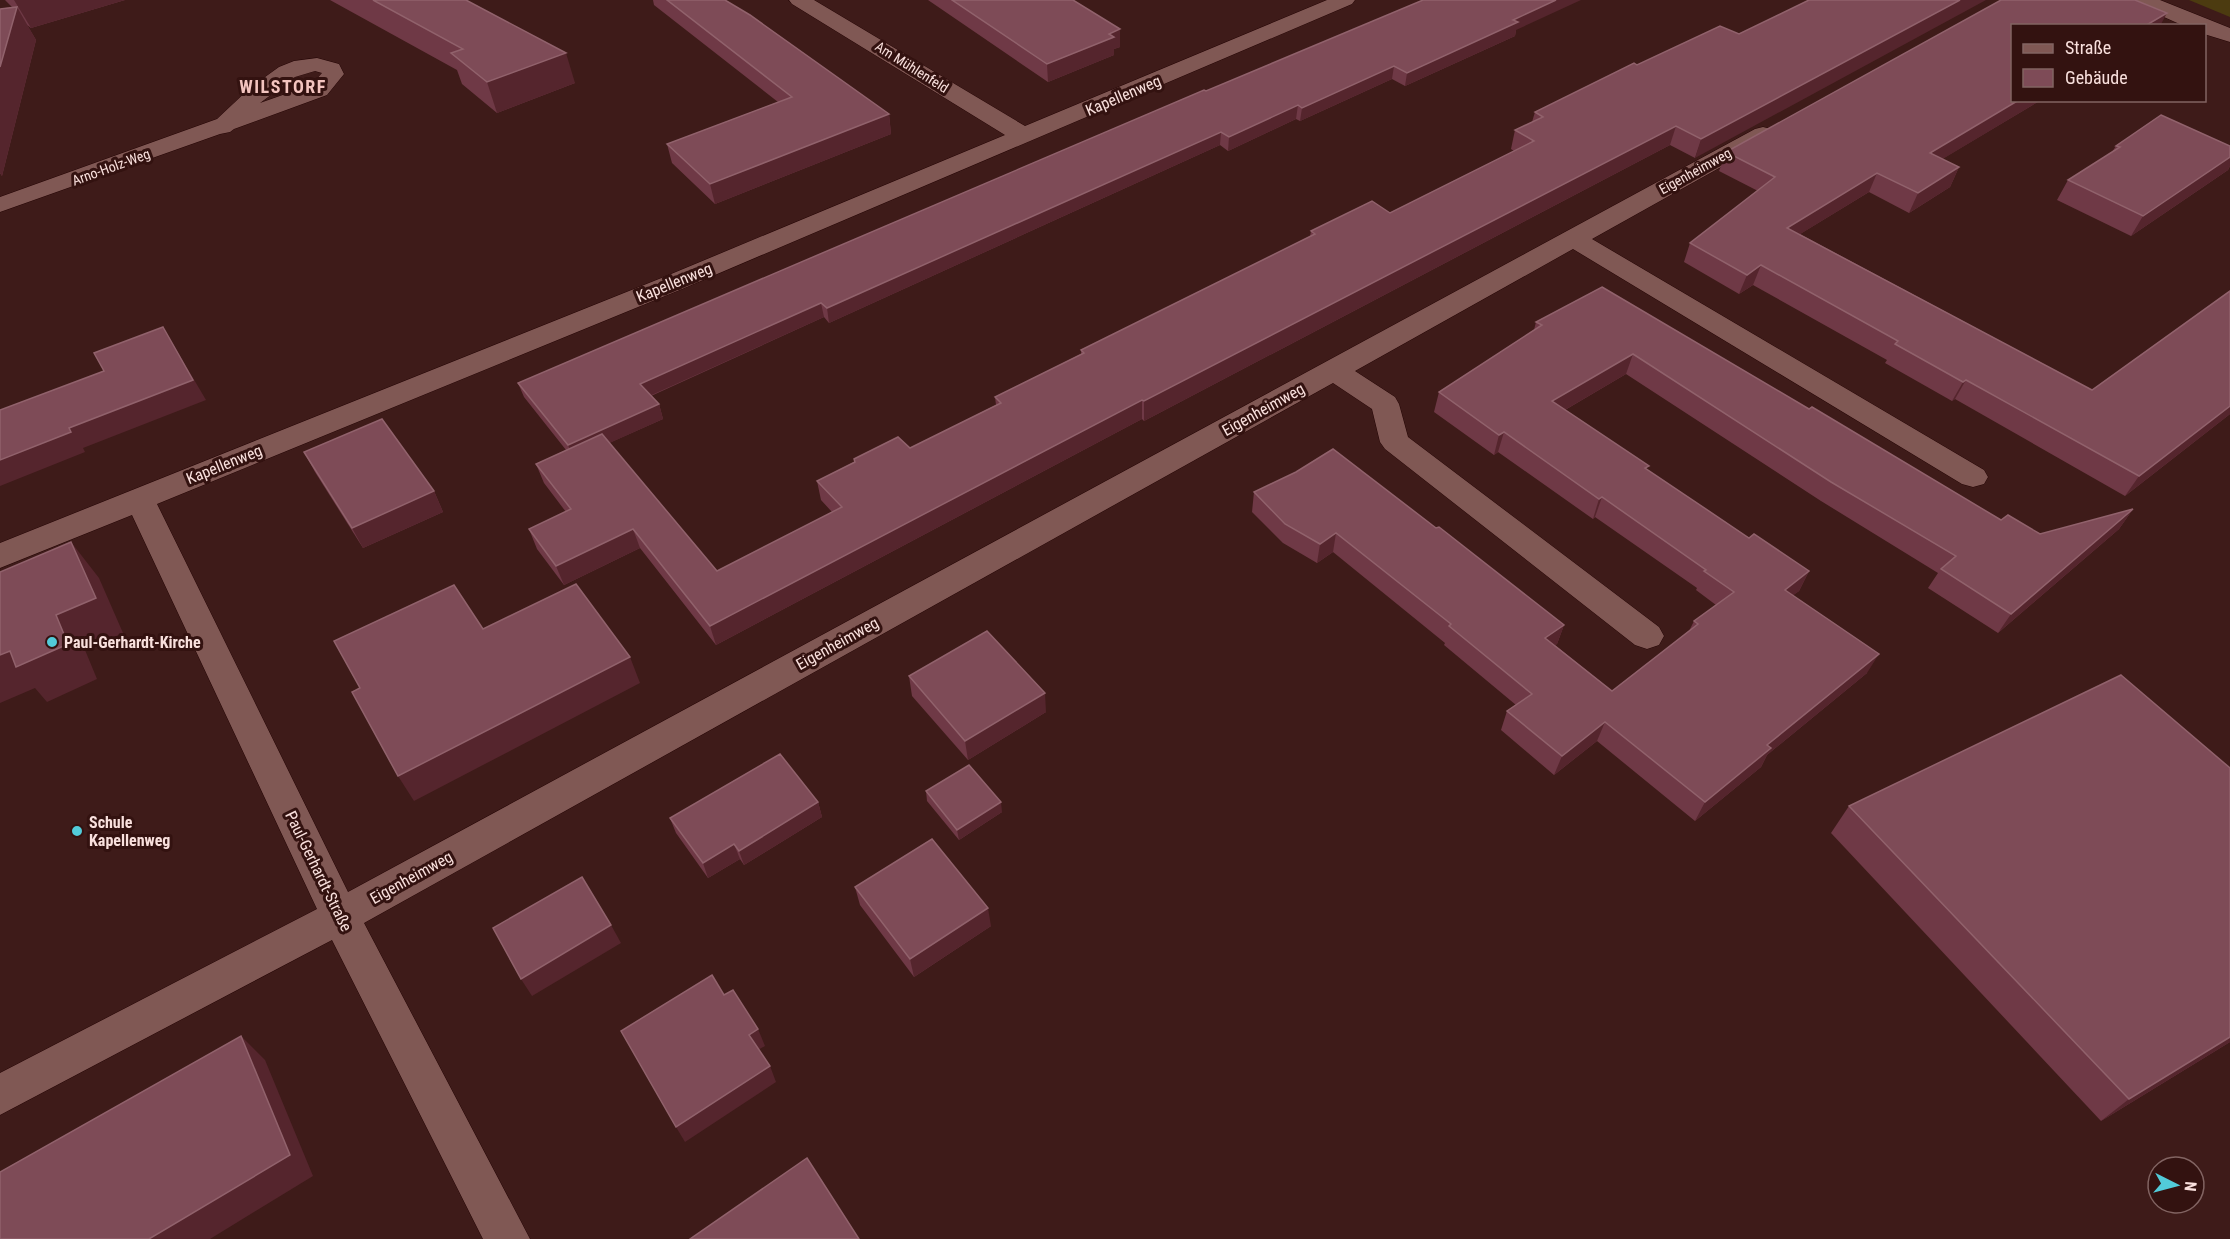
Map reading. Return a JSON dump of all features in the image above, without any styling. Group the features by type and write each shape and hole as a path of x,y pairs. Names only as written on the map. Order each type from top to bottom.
{"street":[{"name":"Am Mühlenfeld","path":"799,0 1024,136"},
{"name":"Kapellenweg","path":"0,556 673,283 1345,0"},
{"path":"2142,0 2199,24"},
{"path":"2206,27 2230,36"},
{"name":"Eigenheimweg","path":"0,1095 340,916 1789,119"},
{"name":"Arno-Holz-Weg","path":"0,206 222,127"},
{"path":"1572,238 1973,477"},
{"path":"1334,369 1384,404 1395,442 1647,636"},
{"name":"Paul-Gerhardt-Straße","path":"139,498 340,916 507,1239"}],"shaded area":[{"path":"2189,0 2230,0 2230,17"}],"building":[{"path":"373,0 466,0 566,53 487,82 451,53 463,49"},
{"path":"667,0 725,0 750,15 889,114 710,184 667,144 792,97"},
{"path":"952,0 1073,0 1120,29 1109,34 1114,37 1047,64"},
{"path":"1423,0 1556,0 1513,20 1518,22 1407,73 1394,66 1302,108 1298,105 1229,137 1221,132 827,308 821,303 640,384 659,404 568,445 518,383 1204,90"},
{"path":"1809,0 1960,0 1701,139 1676,126 1144,401 1142,400 710,626 633,529 556,566 529,529 571,509 536,464 602,434 717,571 842,507 817,481 855,462 854,459 898,437 910,448 1001,403 995,397 1084,353 1081,350 1315,234 1311,231 1372,201 1390,213 1534,141 1515,130 1543,117 1535,112 1634,63 1637,65 1720,26 1739,34"},
{"path":"2001,0 2135,0 2167,13 2148,24 2011,24 2011,102 2016,102 1930,153 1959,167 1918,193 1877,173 1787,228 2092,390 2230,291 2230,406 2139,476 1966,380 1963,382 1895,344 1898,341 1761,265 1747,275 1690,243 1775,177 1726,152"},
{"path":"17,7 0,67 0,9"},
{"path":"2161,115 2230,146 2230,157 2143,216 2068,180 2120,147 2116,146"},
{"path":"1602,287 1809,409 1812,407 2001,520 2008,515 2040,534 2133,509 2011,614 1941,569 1956,556 1831,482 1633,354 1552,401 1649,466 1645,468 1749,538 1754,534 1809,571 1785,590 1879,654 1767,745 1771,748 1705,802 1605,722 1562,756 1507,711 1532,694 1449,626 1451,624 1336,533 1320,544 1285,524 1254,492 1296,472 1333,449 1436,528 1439,527 1564,625 1545,638 1612,691 1698,624 1694,621 1734,592 1602,497 1599,499 1504,432 1499,435 1439,392 1542,325 1536,322"},
{"path":"163,327 193,380 69,428 71,432 0,460 0,410 104,371 94,353"},
{"path":"382,419 434,491 352,528 304,452"},
{"path":"71,542 96,598 56,615 68,644 16,667 10,651 0,655 0,572"},
{"path":"576,584 630,657 398,776 352,692 360,688 334,641 454,585 483,629"},
{"path":"987,631 1045,693 965,741 909,676"},
{"path":"2121,675 2230,768 2230,1037 2129,1099 1849,806"},
{"path":"780,754 818,802 739,851 734,844 703,863 670,818"},
{"path":"969,765 1001,802 957,830 926,791"},
{"path":"932,839 988,908 910,959 855,887"},
{"path":"582,877 611,925 521,979 493,928"},
{"path":"712,975 724,995 733,990 758,1029 749,1035 770,1066 676,1127 621,1031"},
{"path":"241,1036 290,1155 149,1239 0,1239 0,1172"},
{"path":"807,1158 859,1239 690,1239"}],"place":[{"name":"Paul-Gerhardt-Kirche","path":"52,642"},
{"name":"Schule Kapellenweg","path":"77,831"}],"district":[{"name":"WILSTORF","path":"283,87"}]}
